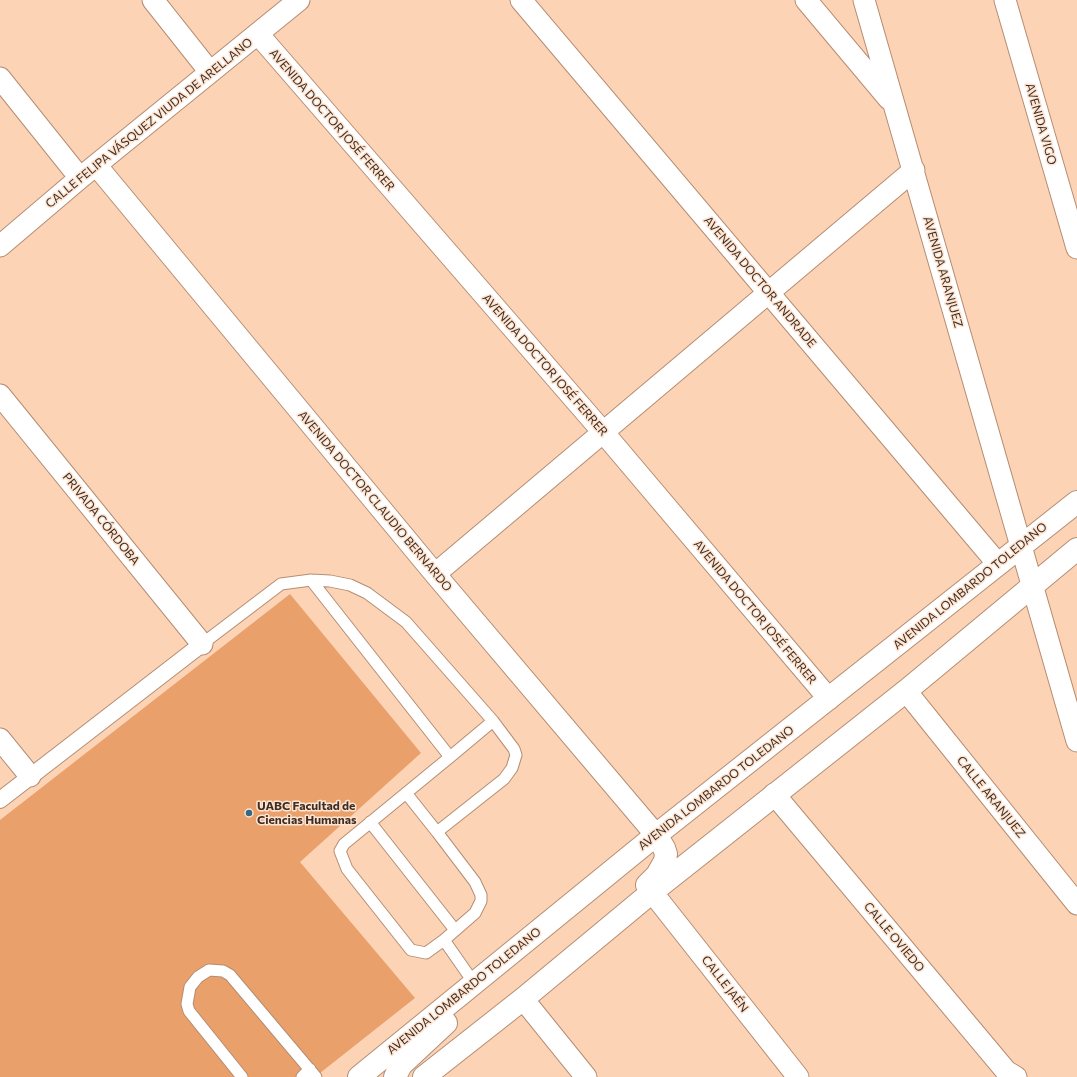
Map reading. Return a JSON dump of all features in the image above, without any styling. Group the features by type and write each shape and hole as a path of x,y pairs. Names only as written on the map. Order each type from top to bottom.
{"main road":[{"name":"AVENIDA LOMBARDO TOLEDANO","path":"359,1077 656,835 1077,502"},
{"path":"424,1077 522,1000 593,940 774,794 906,691 1077,549"},
{"path":"593,940 609,916 657,875 662,868 666,854 656,835"},
{"path":"395,1077 401,1065 456,1012 474,983"}],"street":[{"path":"153,0 210,72"},
{"name":"CALLE FELIPA VÁSQUEZ VIUDA DE ARELLANO","path":"0,246 80,178 299,0"},
{"name":"AVENIDA DOCTOR ANDRADE","path":"521,0 998,564"},
{"path":"806,0 895,106"},
{"name":"AVENIDA ARANJUEZ","path":"864,0 1077,741"},
{"name":"AVENIDA VIGO","path":"1005,0 1077,248"},
{"name":"AVENIDA DOCTOR JOSÉ FERRER","path":"258,34 603,432 829,699"},
{"path":"0,78 80,178"},
{"name":"AVENIDA DOCTOR CLAUDIO BERNARDO","path":"96,165 435,574 656,835"},
{"path":"435,574 768,291 914,170"},
{"name":"PRIVADA CÓRDOBA","path":"0,395 202,644"},
{"path":"0,800 202,644"},
{"name":"CALLE ARANJUEZ","path":"906,691 1077,904"},
{"path":"0,739 30,776"},
{"name":"CALLE OVIEDO","path":"774,794 1006,1071 1016,1077"},
{"name":"CALLE JAÉN","path":"652,892 798,1077"},
{"path":"522,1000 586,1077"}],"lane":[{"path":"311,580 450,757"},
{"path":"202,644 281,584 311,580 350,585 367,593 389,608 406,622 493,721 514,749 516,755 512,768 504,780 437,832"},
{"path":"406,793 476,882 481,895 481,901 475,913 444,940 426,953 411,950 347,869 340,856 341,847 370,822 493,721"},
{"path":"370,822 455,930"},
{"path":"444,940 474,983"},
{"path":"242,1077 189,1011 186,1004 190,987 198,977 209,970 223,971 230,975 313,1073 302,1077"}],"shaded area":[{"path":"290,594 421,753 300,862 415,998 315,1077 0,1077 0,820"}],"place":[{"name":"UABC Facultad de Ciencias Humanas","path":"249,813"}]}
